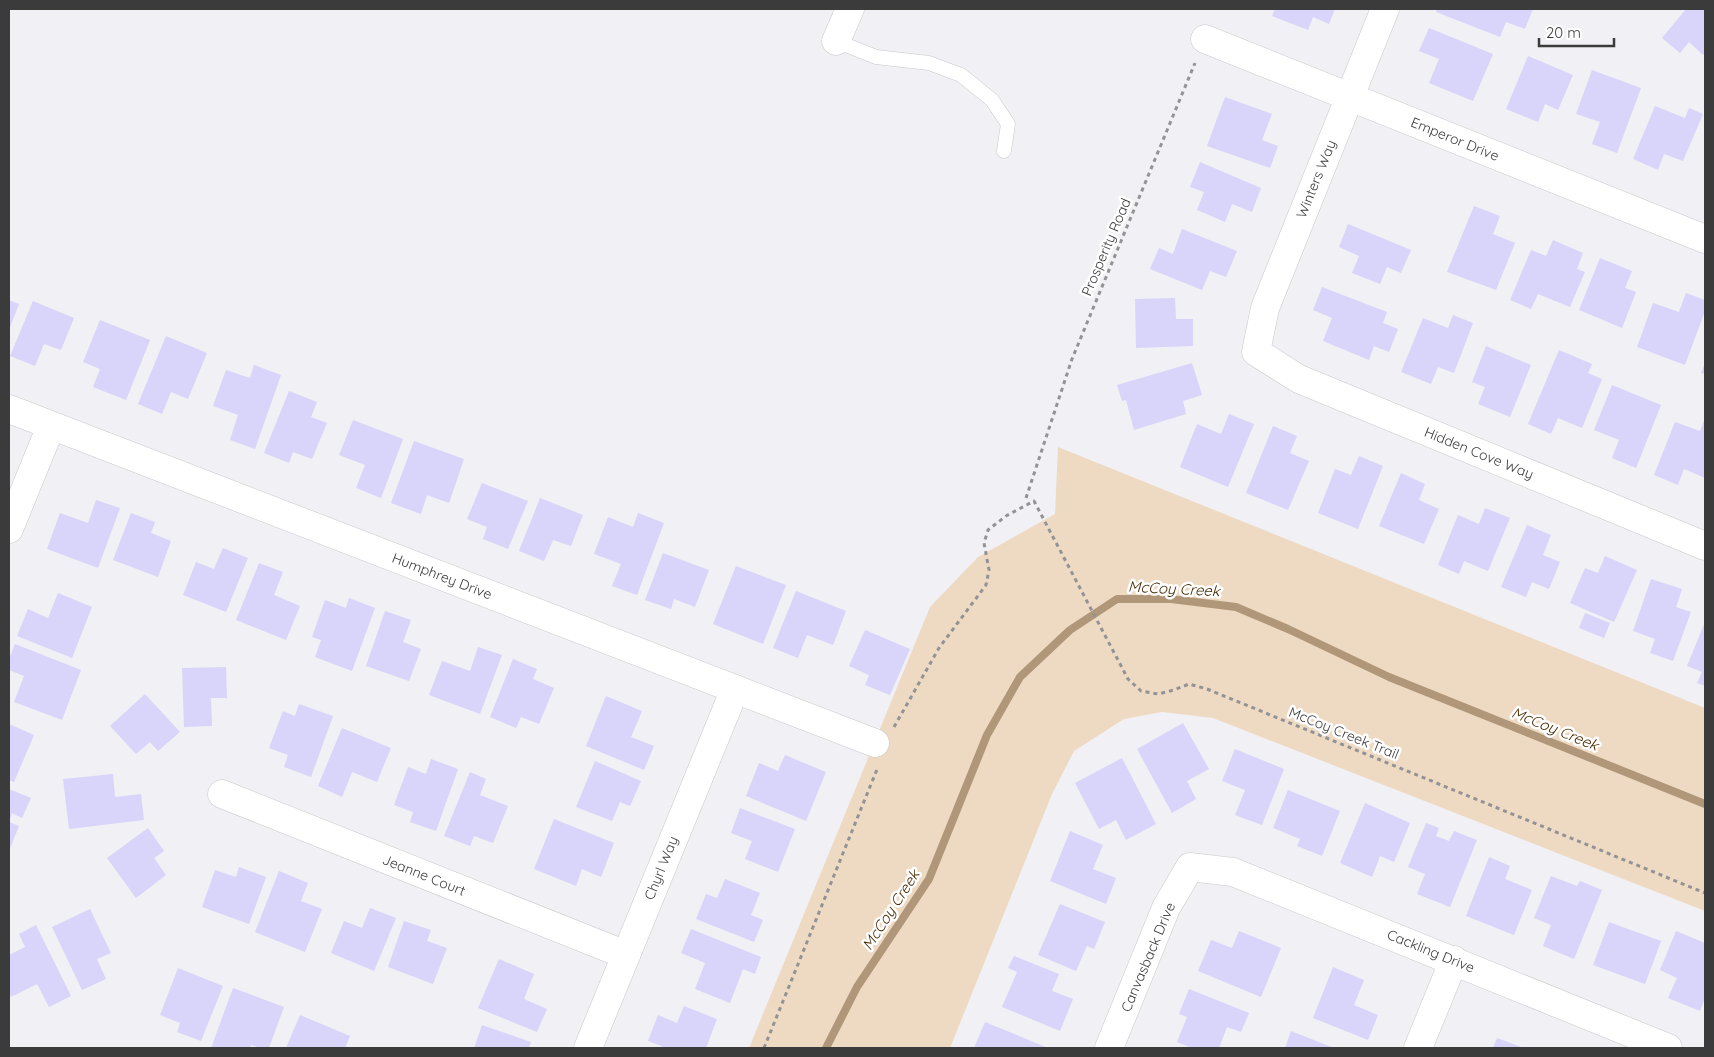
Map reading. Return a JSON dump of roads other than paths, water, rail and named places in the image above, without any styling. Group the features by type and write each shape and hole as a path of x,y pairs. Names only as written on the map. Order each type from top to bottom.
{"street":[{"path":"836,41 850,9"},
{"name":"Winters Way","path":"1256,352 1265,308 1385,9"},
{"name":"Emperor Drive","path":"1205,39 1705,239"},
{"name":"Hidden Cove Way","path":"1256,352 1300,379 1705,546"},
{"name":"Humphrey Drive","path":"9,409 875,743"},
{"path":"9,530 51,426"},
{"name":"Chyrl Way","path":"588,1048 735,689"},
{"name":"Jeanne Court","path":"222,794 626,955"},
{"name":"Cackling Drive","path":"1190,867 1232,872 1668,1048"},
{"name":"Canvasback Drive","path":"1109,1048 1166,908 1190,867"},
{"path":"1418,1048 1454,960"}],"lane":[{"path":"836,41 876,57 929,63 961,75 992,100 1008,124 1004,150"}],"waterway":[{"name":"McCoy Creek","path":"826,1048 857,987 929,879 987,735 1020,677 1070,630 1117,599 1171,599 1236,607 1288,629 1389,677 1705,804"}]}
